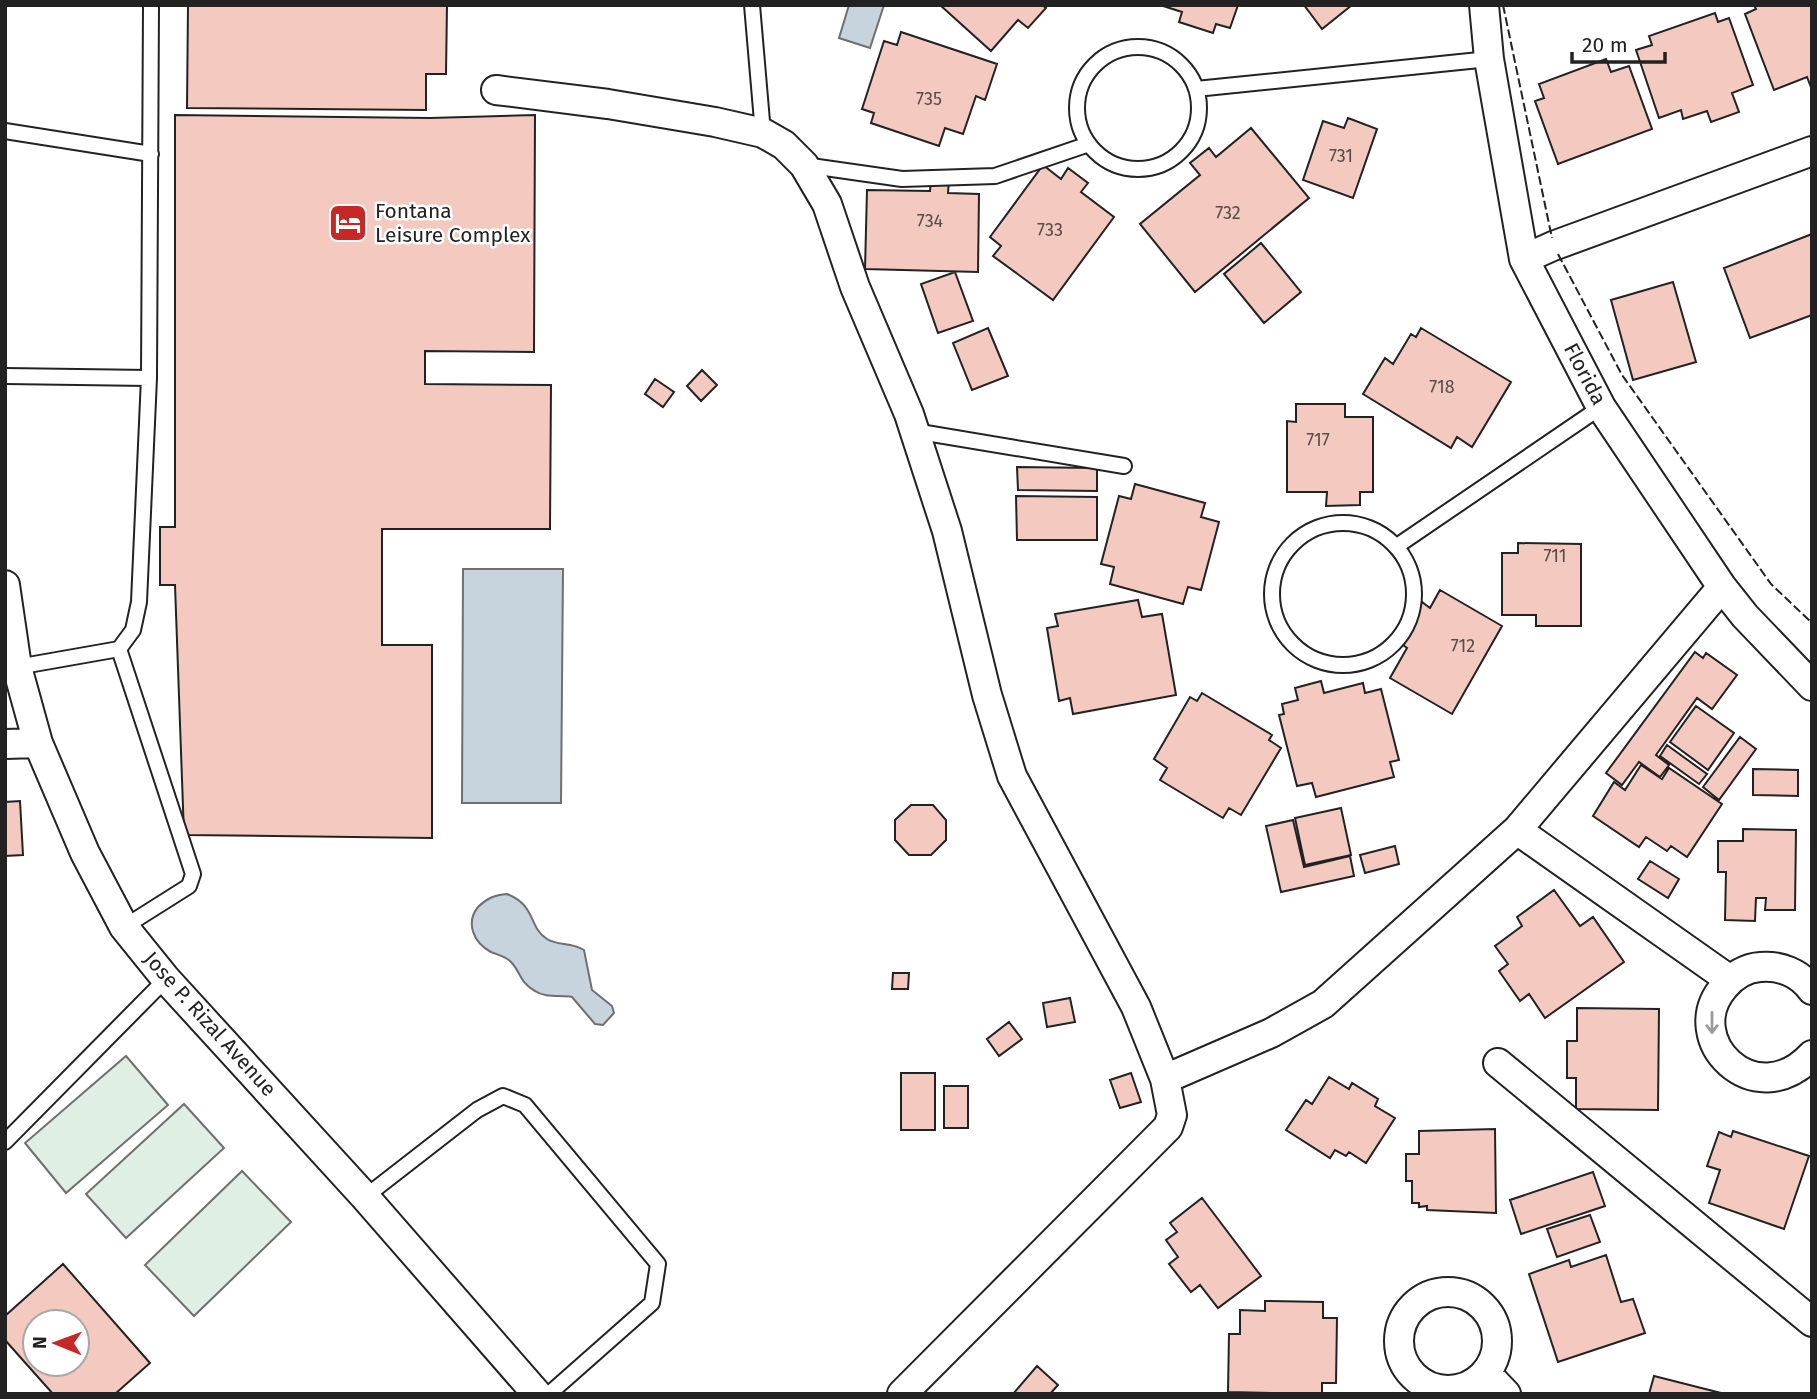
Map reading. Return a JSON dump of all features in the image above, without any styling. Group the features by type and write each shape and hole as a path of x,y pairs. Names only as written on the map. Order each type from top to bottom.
{"street":[{"name":"Florida","path":"1484,5 1489,59 1524,259 1601,407 1722,587 1745,616 1812,686"},
{"path":"496,90 608,104 763,133 784,145 804,165 827,204 855,287 914,430 947,531 987,695 1012,776 1136,1007 1165,1079 1172,1115 1168,1127 902,1394"},
{"path":"1524,259 1566,241 1812,151"},
{"name":"Jose P. Rizal Avenue","path":"5,585 17,667 38,743 85,853 124,927 166,978 365,1197 537,1394"},
{"path":"1165,1079 1271,1033 1323,1004 1517,830 1722,587"},
{"path":"5,744 38,743"},
{"path":"1517,830 1730,980"},
{"path":"1809,1064 1791,1073 1763,1078 1735,1069 1717,1047 1711,1018 1717,997 1730,980 1749,970 1770,966 1784,969 1797,975 1812,990"},
{"path":"1498,1063 1812,1322"},
{"path":"1486,1373 1506,1394"}],"lane":[{"path":"17,667 119,649 133,630 139,602 149,378 151,5"},
{"path":"752,5 763,133"},
{"path":"1141,47 1159,51 1175,59 1188,73 1196,89 1199,106 1197,124 1190,140 1179,154 1165,164 1147,169 1130,169 1113,164 1098,154 1089,144 1078,116 1082,83 1106,56 1123,49 1141,47"},
{"path":"1196,89 1489,59"},
{"path":"5,131 151,154"},
{"path":"804,165 902,179 995,176 1089,144"},
{"path":"5,376 149,378"},
{"path":"1397,546 1601,407"},
{"path":"914,430 1124,466"},
{"path":"1344,521 1368,526 1397,546 1414,579 1414,604 1407,628 1386,651 1364,663 1339,665 1316,660 1296,647 1280,627 1275,614 1272,590 1277,565 1291,544 1319,525 1344,521"},
{"path":"119,649 193,874 189,886 124,927"},
{"path":"5,1142 166,978"},
{"path":"365,1197 477,1110 503,1096 525,1105 659,1264 652,1303 550,1394"}],"green space":[{"path":"126,1056 168,1105 66,1193 25,1143"},
{"path":"184,1104 224,1148 126,1238 86,1194"},
{"path":"242,1171 291,1222 194,1316 145,1265"}],"shaded area":[{"path":"849,5 884,5 870,48 839,38"},
{"path":"463,569 563,569 561,803 462,803"},
{"path":"507,894 523,904 537,929 547,939 584,950 592,990 612,1006 614,1013 603,1025 595,1024 572,997 543,995 530,988 511,962 485,948 476,938 472,920 478,907 491,898"}],"building":[{"path":"188,5 447,5 446,74 426,74 426,110 187,108"},
{"path":"940,5 1042,5 1046,8 1028,28 1018,20 991,51"},
{"path":"1160,5 1238,5 1230,28 1216,24 1213,33 1179,22 1182,12"},
{"path":"1304,5 1352,5 1322,29"},
{"path":"1754,5 1812,5 1812,90 1807,77 1774,90 1745,14 1756,9"},
{"path":"1715,13 1718,22 1729,18 1753,85 1732,93 1739,112 1711,122 1707,111 1683,119 1681,110 1659,118 1636,50 1652,45 1649,36"},
{"path":"901,32 997,64 985,100 976,96 963,134 945,128 939,146 871,123 874,113 862,109 884,41 897,45"},
{"path":"1606,59 1611,72 1629,66 1652,129 1558,164 1535,101 1544,98 1539,84"},
{"path":"175,115 430,118 535,115 534,352 425,351 425,384 551,385 550,529 382,529 382,645 432,645 432,838 184,835 175,585 160,585 160,527 175,527"},
{"path":"1348,118 1377,129 1353,198 1303,180 1323,121 1344,128"},
{"path":"1251,128 1309,198 1195,292 1140,224 1200,175 1190,163 1209,148 1216,157"},
{"path":"1043,165 1061,179 1068,168 1088,183 1081,192 1114,217 1053,300 993,256 1001,246 990,237"},
{"path":"931,179 949,180 948,193 979,194 978,272 865,269 867,190 930,191"},
{"path":"1812,234 1812,315 1750,338 1724,268"},
{"path":"1261,243 1301,292 1264,323 1224,274"},
{"path":"955,272 973,321 938,333 921,284"},
{"path":"1673,282 1696,362 1633,380 1611,300"},
{"path":"988,328 1008,376 972,390 953,343"},
{"path":"1421,328 1511,382 1472,447 1457,437 1451,448 1363,394 1385,358 1393,364 1411,334 1416,337"},
{"path":"702,370 717,385 701,401 687,386"},
{"path":"655,379 674,392 663,407 645,394"},
{"path":"1296,404 1345,404 1345,417 1373,417 1373,492 1360,492 1360,505 1326,506 1327,492 1287,492 1287,421 1296,422"},
{"path":"1017,467 1097,468 1097,491 1018,490"},
{"path":"1135,484 1205,503 1201,517 1219,522 1201,590 1188,587 1183,604 1110,584 1114,567 1101,564 1119,496 1131,499"},
{"path":"1016,496 1097,497 1097,540 1017,540"},
{"path":"1518,543 1581,544 1581,626 1536,626 1536,615 1502,615 1502,553 1518,553"},
{"path":"1440,590 1502,626 1452,714 1390,678 1407,648 1399,642 1422,602 1430,608"},
{"path":"1138,600 1142,617 1162,614 1176,695 1073,714 1070,698 1059,701 1047,628 1058,626 1055,614"},
{"path":"1695,652 1703,658 1706,653 1737,675 1712,709 1697,698 1656,755 1669,765 1660,777 1639,762 1622,785 1606,773"},
{"path":"1321,681 1324,693 1363,683 1365,693 1381,689 1399,760 1390,762 1394,777 1316,797 1312,783 1297,786 1279,715 1284,714 1282,704 1298,700 1295,688"},
{"path":"1202,693 1272,735 1269,740 1281,748 1241,815 1229,808 1223,818 1160,780 1167,768 1154,759 1190,697 1197,701"},
{"path":"1696,706 1734,733 1708,770 1670,742"},
{"path":"1740,737 1756,749 1719,800 1703,787"},
{"path":"1667,745 1707,774 1699,784 1660,756"},
{"path":"1641,765 1662,779 1669,768 1722,804 1687,857 1671,846 1667,851 1646,837 1639,847 1593,816 1614,782 1625,790"},
{"path":"1753,769 1798,770 1798,796 1753,795"},
{"path":"20,801 23,855 5,856 5,802"},
{"path":"911,805 933,805 946,820 946,840 931,855 909,855 895,840 895,820"},
{"path":"1341,808 1351,855 1305,865 1295,818"},
{"path":"1293,820 1304,867 1350,856 1354,876 1281,892 1266,826"},
{"path":"1743,829 1796,830 1795,910 1765,910 1766,898 1756,898 1755,921 1725,920 1726,872 1718,872 1718,841 1743,841"},
{"path":"1395,846 1399,864 1365,873 1360,855"},
{"path":"1650,861 1679,879 1668,898 1638,879"},
{"path":"1554,890 1580,926 1593,917 1624,962 1545,1018 1529,994 1520,1001 1499,971 1508,964 1495,946 1522,926 1517,917"},
{"path":"893,973 909,973 908,989 892,989"},
{"path":"1070,998 1075,1022 1047,1027 1043,1003"},
{"path":"1577,1008 1659,1009 1658,1110 1576,1109 1576,1078 1567,1078 1567,1041 1577,1041"},
{"path":"1009,1022 1022,1039 999,1056 987,1039"},
{"path":"901,1073 935,1073 935,1130 901,1130"},
{"path":"1131,1073 1141,1102 1120,1108 1110,1080"},
{"path":"1329,1077 1349,1089 1352,1083 1378,1099 1375,1106 1395,1118 1366,1163 1349,1152 1346,1156 1335,1150 1330,1158 1286,1130 1306,1100 1312,1104"},
{"path":"944,1086 968,1086 968,1128 944,1128"},
{"path":"1495,1129 1496,1213 1427,1210 1427,1206 1419,1207 1419,1203 1412,1203 1412,1181 1406,1181 1406,1154 1419,1154 1419,1131"},
{"path":"1733,1131 1809,1156 1784,1229 1709,1203 1720,1170 1707,1166 1719,1132 1731,1137"},
{"path":"1593,1172 1605,1206 1521,1234 1510,1200"},
{"path":"1202,1198 1261,1276 1218,1308 1200,1285 1191,1292 1169,1264 1178,1257 1166,1240 1177,1232 1170,1223"},
{"path":"1590,1215 1600,1242 1557,1257 1547,1229"},
{"path":"1606,1255 1621,1302 1633,1299 1645,1333 1558,1362 1529,1274 1569,1260 1571,1267"},
{"path":"63,1264 150,1363 115,1394 53,1394 39,1378 91,1378 91,1308 21,1308 21,1358 5,1340 5,1316"},
{"path":"1265,1301 1323,1302 1323,1318 1337,1318 1336,1383 1322,1383 1322,1394 1228,1392 1229,1334 1240,1334 1240,1310 1265,1311"},
{"path":"1037,1366 1058,1385 1050,1394 1013,1394"},
{"path":"1654,1376 1725,1394 1649,1394"}],"fence":[{"path":"1503,5 1552,238"},
{"path":"1558,254 1622,375 1771,584 1812,623"}],"place":[{"name":"Fontana Leisure Complex","path":"348,223"}]}
